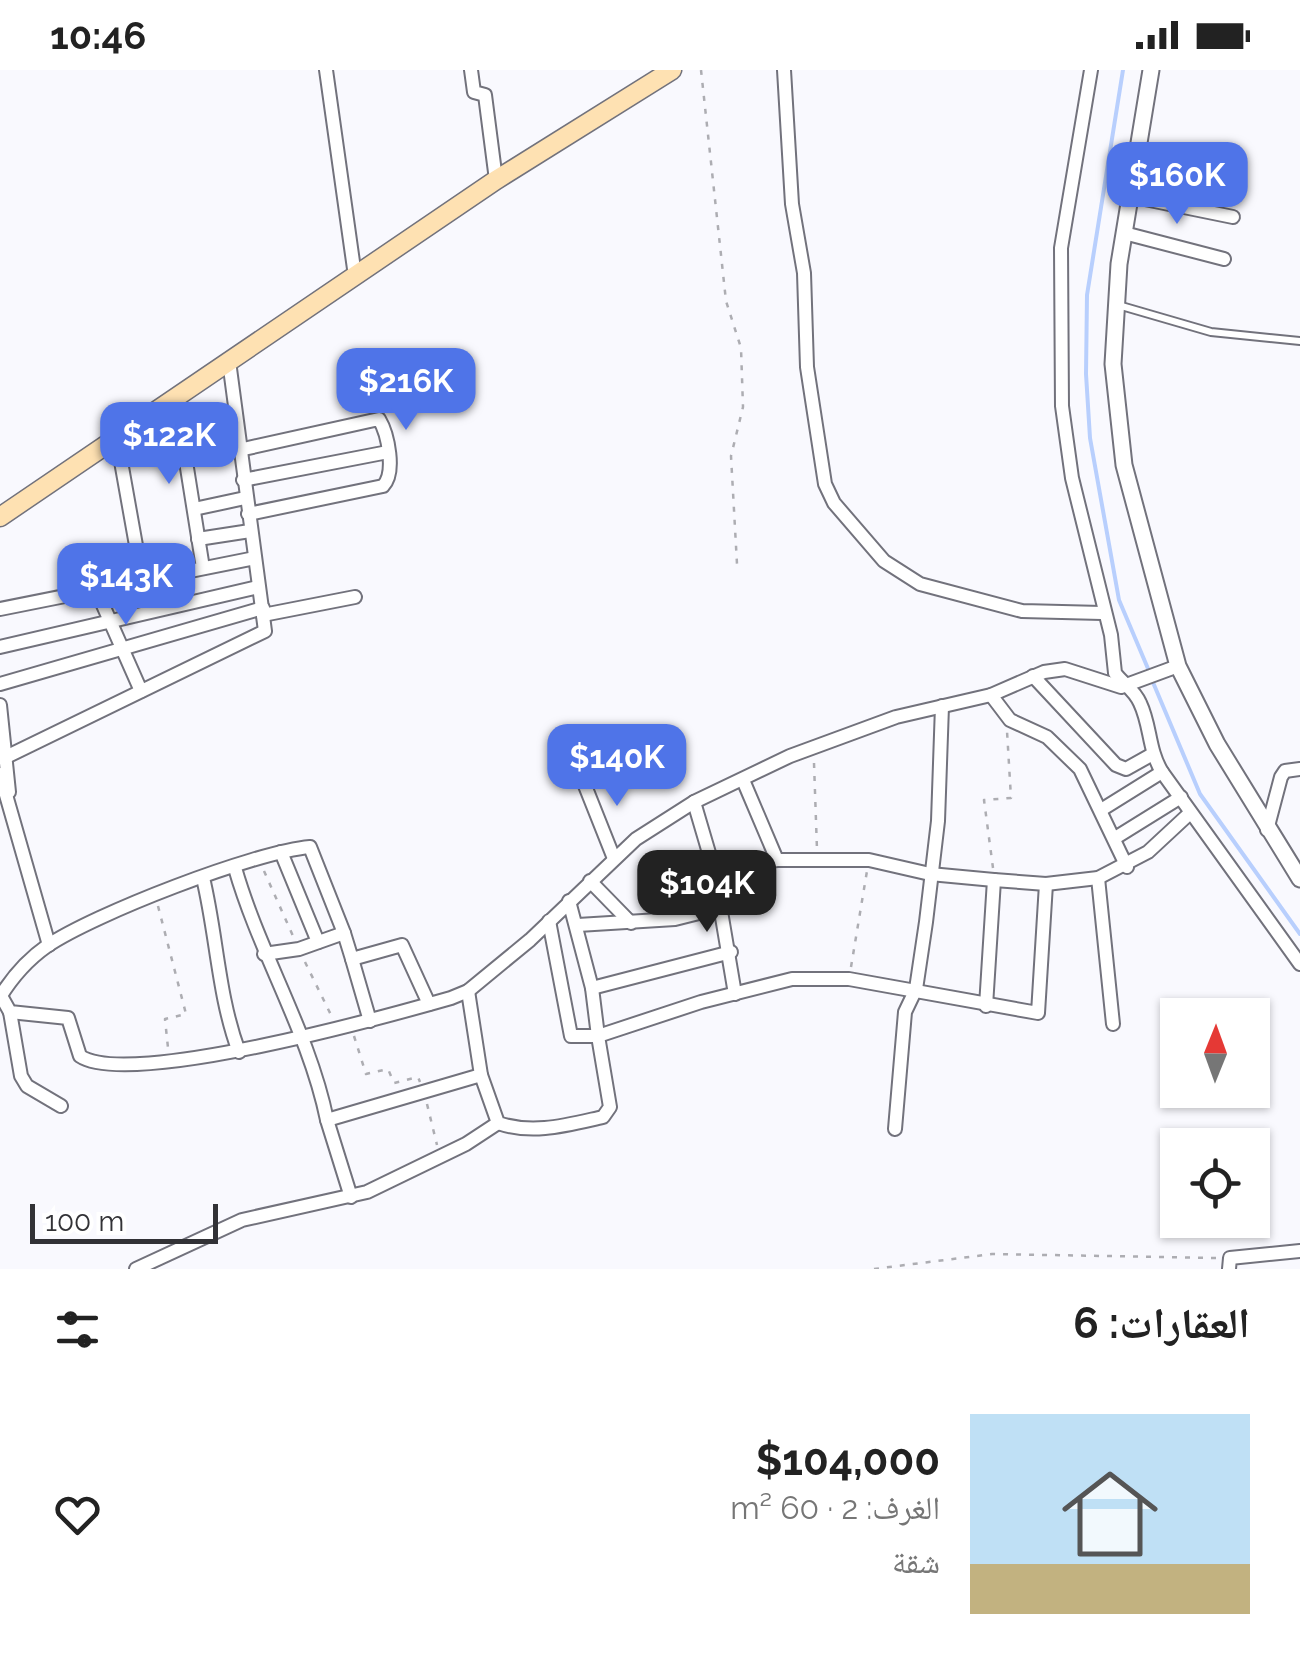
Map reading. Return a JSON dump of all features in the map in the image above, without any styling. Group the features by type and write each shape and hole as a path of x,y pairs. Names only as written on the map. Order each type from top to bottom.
{"main road":[{"path":"0,517 496,180 672,70"}],"street":[{"path":"326,70 355,276"},
{"path":"471,70 474,92 485,95 496,180"},
{"path":"784,70 792,204 804,273 807,368 825,484 834,503 884,561 920,584 1022,611 1102,613"},
{"path":"1091,70 1062,231 1060,345 1068,454 1102,613 1113,645 1115,673 1134,683 1151,754 1162,772 1300,964"},
{"path":"1151,70 1116,305 1114,364 1124,464 1174,668 1267,830 1300,879"},
{"path":"1130,196 1234,217"},
{"path":"1124,233 1224,259"},
{"path":"8,756 258,638 265,630 229,362"},
{"path":"176,399 203,568"},
{"path":"239,450 378,420 388,452 387,484 248,514"},
{"path":"117,439 142,579"},
{"path":"243,480 388,452"},
{"path":"194,509 246,498"},
{"path":"198,539 250,531"},
{"path":"0,609 255,558"},
{"path":"0,647 258,586"},
{"path":"95,588 140,691"},
{"path":"0,684 263,612 355,597"},
{"path":"10,1012 68,1018 78,1052 88,1062 239,1052 430,1004 468,992 549,921 613,856 694,802 814,746 884,721 991,695 1033,676 1066,669 1112,685 1134,683 1174,668"},
{"path":"1033,676 1116,765 1126,769 1151,754"},
{"path":"991,695 1010,720 1035,729 1080,769 1127,867"},
{"path":"0,705 8,756 8,794"},
{"path":"895,1129 905,1012 916,989 938,822 942,706"},
{"path":"1267,830 1281,776 1285,771 1300,770"},
{"path":"1101,810 1162,772"},
{"path":"0,774 49,945"},
{"path":"582,778 613,856"},
{"path":"743,780 777,860"},
{"path":"1115,838 1181,796"},
{"path":"694,802 723,908 736,994"},
{"path":"714,870 777,860 869,860 930,874 994,880 1046,884 1098,878 1127,867 1190,813"},
{"path":"61,1106 27,1086 21,1076 10,1012 0,996 11,977 49,945 155,896 281,852 314,850 370,1020"},
{"path":"281,852 318,942"},
{"path":"235,868 264,954 303,1034 350,1196"},
{"path":"203,878 216,936 225,1011 239,1052"},
{"path":"1098,878 1113,1024"},
{"path":"986,1006 994,880"},
{"path":"590,881 631,924"},
{"path":"549,921 571,1036 598,1036 792,980 849,979 1038,1013 1046,884"},
{"path":"136,1269 242,1220 350,1196 440,1158 498,1123 528,1131 607,1114 610,1096 592,988 569,901"},
{"path":"578,925 675,920 723,908"},
{"path":"264,954 344,933"},
{"path":"352,959 402,945 430,1004"},
{"path":"592,988 732,952"},
{"path":"468,992 480,1075 498,1123"},
{"path":"326,1120 480,1075"},
{"path":"1230,1264 1300,1251"}],"lane":[{"path":"1116,305 1210,332 1300,341"}],"path":[{"path":"700,70 726,301 741,348 742,407 731,456 737,564"},
{"path":"994,880 984,800 1012,798 1005,740 1010,720"},
{"path":"814,746 817,861"},
{"path":"849,979 869,860"},
{"path":"155,896 186,1014 165,1019 169,1059"},
{"path":"874,1269 992,1254 1230,1264"}],"waterway":[{"path":"1123,70 1087,295 1086,374 1090,438 1119,600 1149,671"},
{"path":"1152,680 1200,794 1300,934"}]}
